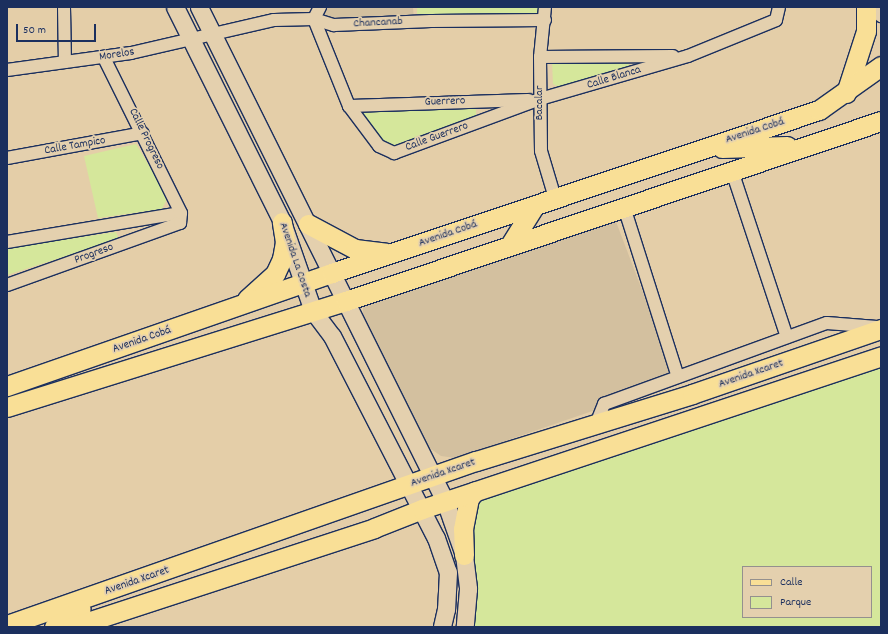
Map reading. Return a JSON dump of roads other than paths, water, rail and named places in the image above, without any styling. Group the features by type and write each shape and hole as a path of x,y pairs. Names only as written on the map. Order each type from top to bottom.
{"main road":[{"name":"Avenida La Costa","path":"175,7 281,219 313,311 332,336 422,509 448,572 442,627"},
{"name":"Avenida La Costa","path":"199,7 434,476 445,501 464,555 468,589 465,627"},
{"path":"846,93 874,9"},
{"name":"Avenida Cobá","path":"7,386 535,204 819,110 846,93 881,66"},
{"name":"Avenida Cobá","path":"7,407 346,301 881,121"},
{"path":"702,148 807,146"},
{"path":"510,245 535,204"},
{"path":"238,306 275,274 282,259 285,242 281,219 292,215 304,216 355,249 391,253"},
{"name":"Avenida Xcaret","path":"7,625 409,484 697,393 881,328"},
{"path":"126,370 173,329"},
{"path":"801,381 860,336"},
{"name":"Avenida Xcaret","path":"72,627 374,528 445,501 801,381 881,356"},
{"path":"464,555 463,529 469,498 475,491"},
{"path":"447,590 468,589"},
{"path":"54,627 109,590"}],"street":[{"path":"64,7 65,62"},
{"path":"314,19 320,7"},
{"name":"Bacalar","path":"545,7 545,20 540,57 541,151 555,198"},
{"name":"Calle Blanca","path":"540,100 688,56 776,20 779,7"},
{"name":"Chancanab","path":"214,36 274,20 314,19 334,26 431,20 545,20"},
{"name":"Calle Guerrero","path":"314,19 349,106 379,146 394,153 540,100"},
{"name":"Morelos","path":"7,70 104,58 191,39 214,36"},
{"name":"Calle Blanca","path":"540,57 688,56"},
{"name":"Calle Progreso","path":"104,58 143,133 181,218"},
{"name":"Guerrero","path":"349,106 540,100"},
{"name":"Calle Tampico","path":"7,158 143,133"},
{"path":"732,171 787,338"},
{"path":"624,207 678,377"},
{"path":"7,242 181,218"},
{"name":"Progreso","path":"7,285 181,218"},
{"path":"596,424 604,404 827,323 881,328"}]}
